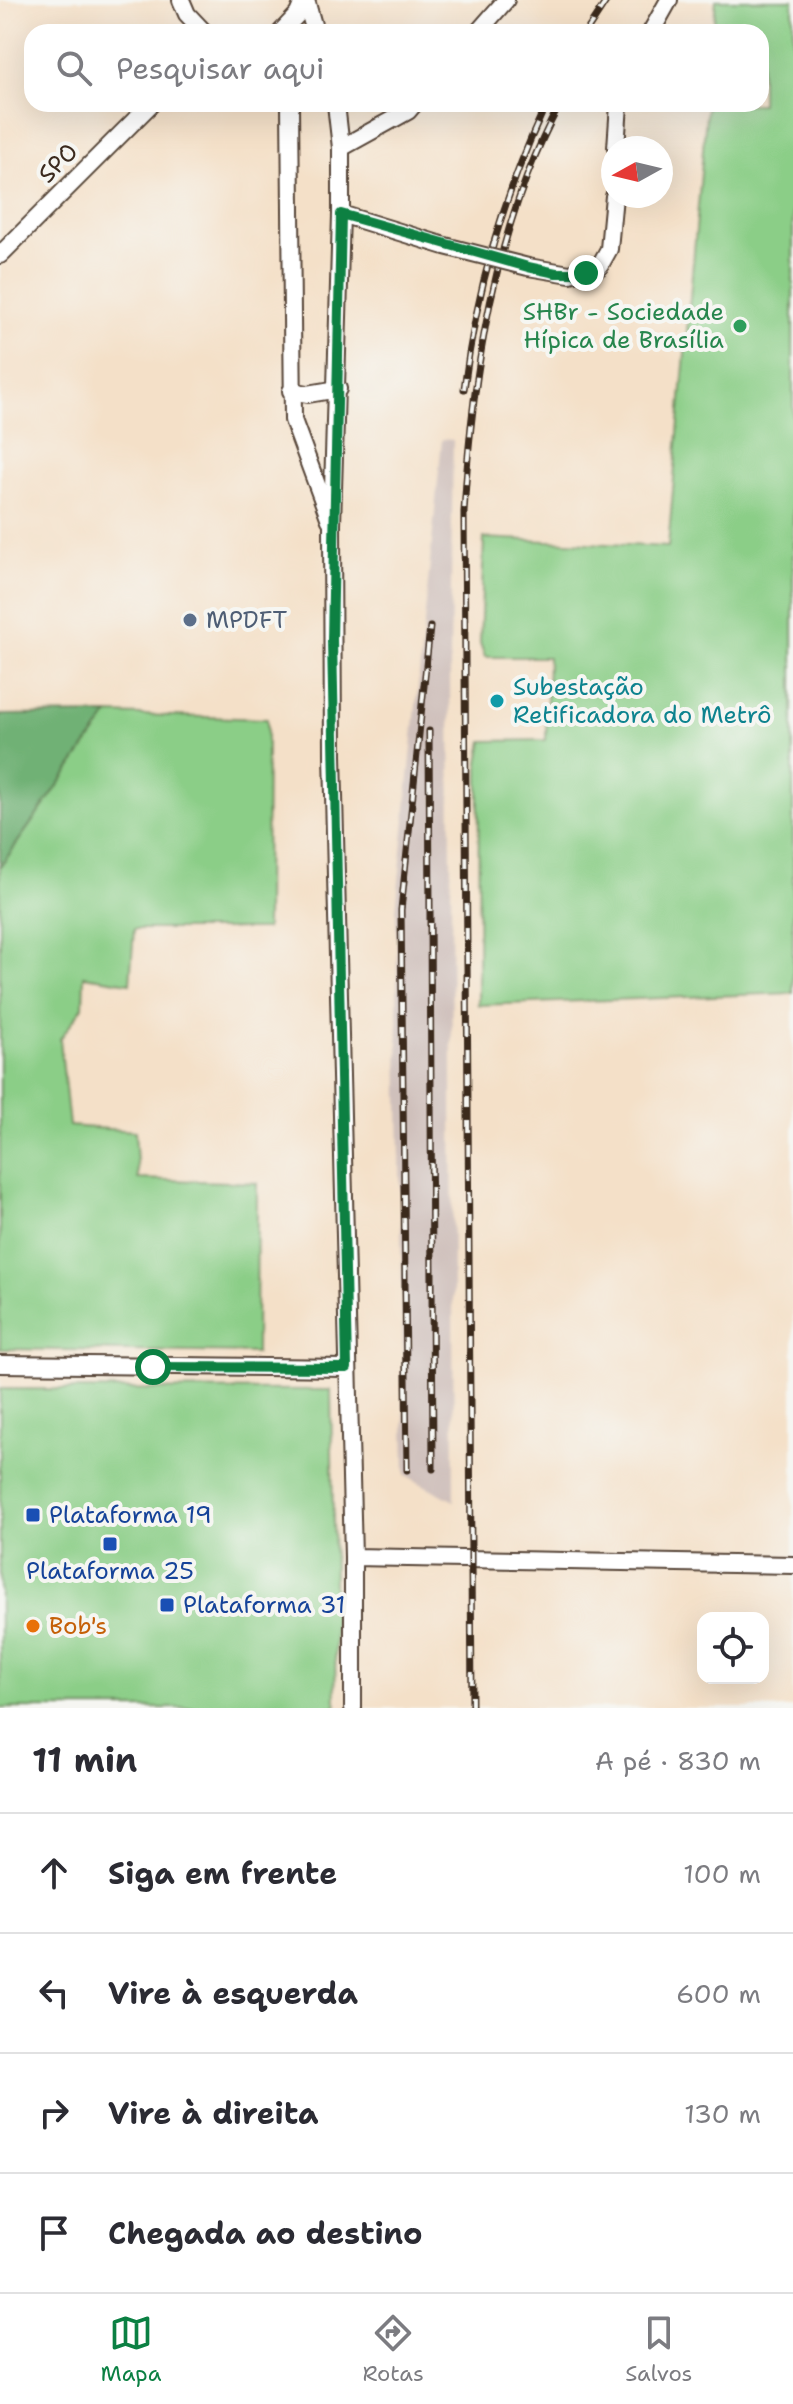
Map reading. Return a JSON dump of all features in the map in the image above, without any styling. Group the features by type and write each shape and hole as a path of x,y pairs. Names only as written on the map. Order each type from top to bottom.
{"street":[{"path":"181,0 196,24"},
{"path":"289,24 305,0"},
{"path":"305,0 312,24"},
{"path":"485,24 506,0"},
{"path":"656,24 669,0"},
{"name":"SPO","path":"0,255 143,112"},
{"path":"290,112 291,391 296,434 332,525"},
{"path":"337,112 341,148 341,214 332,525 333,755 353,1557 353,1708"},
{"path":"341,148 406,112"},
{"path":"617,136 618,112"},
{"path":"341,214 445,246 570,274 599,267 609,249 613,208"},
{"path":"291,391 308,394 338,389"},
{"path":"0,1364 347,1368"},
{"path":"353,1557 793,1565"}],"shaded area":[{"path":"442,439 453,440 450,660 454,1501 405,1475 396,912"}],"green space":[{"path":"716,0 793,0 793,993 478,1005 479,762 483,741 546,740 548,657 485,657 480,643 484,538 668,547 706,112 769,112 769,24 714,24"},
{"path":"109,714 267,719 266,929 134,929 130,983 84,976 83,1007 60,1039 69,1126 135,1131 138,1179 257,1183 256,1353 0,1349 0,867"},
{"path":"109,714 0,867 0,715"},
{"path":"0,1389 331,1390 336,1708 0,1708"}],"railway":[{"path":"591,24 607,0"},
{"path":"464,389 476,317 493,246 516,176 543,112"},
{"path":"472,1708 464,512 473,408 490,302 518,200 556,112"},
{"path":"407,1470 401,910 430,627"},
{"path":"429,731 433,1469"}],"place":[{"name":"SHBr - Sociedade Hípica de Brasília","path":"740,326"},
{"name":"MPDFT","path":"190,620"},
{"name":"Subestação Retificadora do Metrô","path":"497,701"},
{"name":"Plataforma 19","path":"33,1515"},
{"name":"Plataforma 25","path":"110,1544"},
{"name":"Plataforma 31","path":"167,1605"},
{"name":"Bob's","path":"33,1626"}],"route":[{"path":"153,1367 347,1368 332,640 332,525 341,214 445,246 528,267 556,273 586,273"}]}
